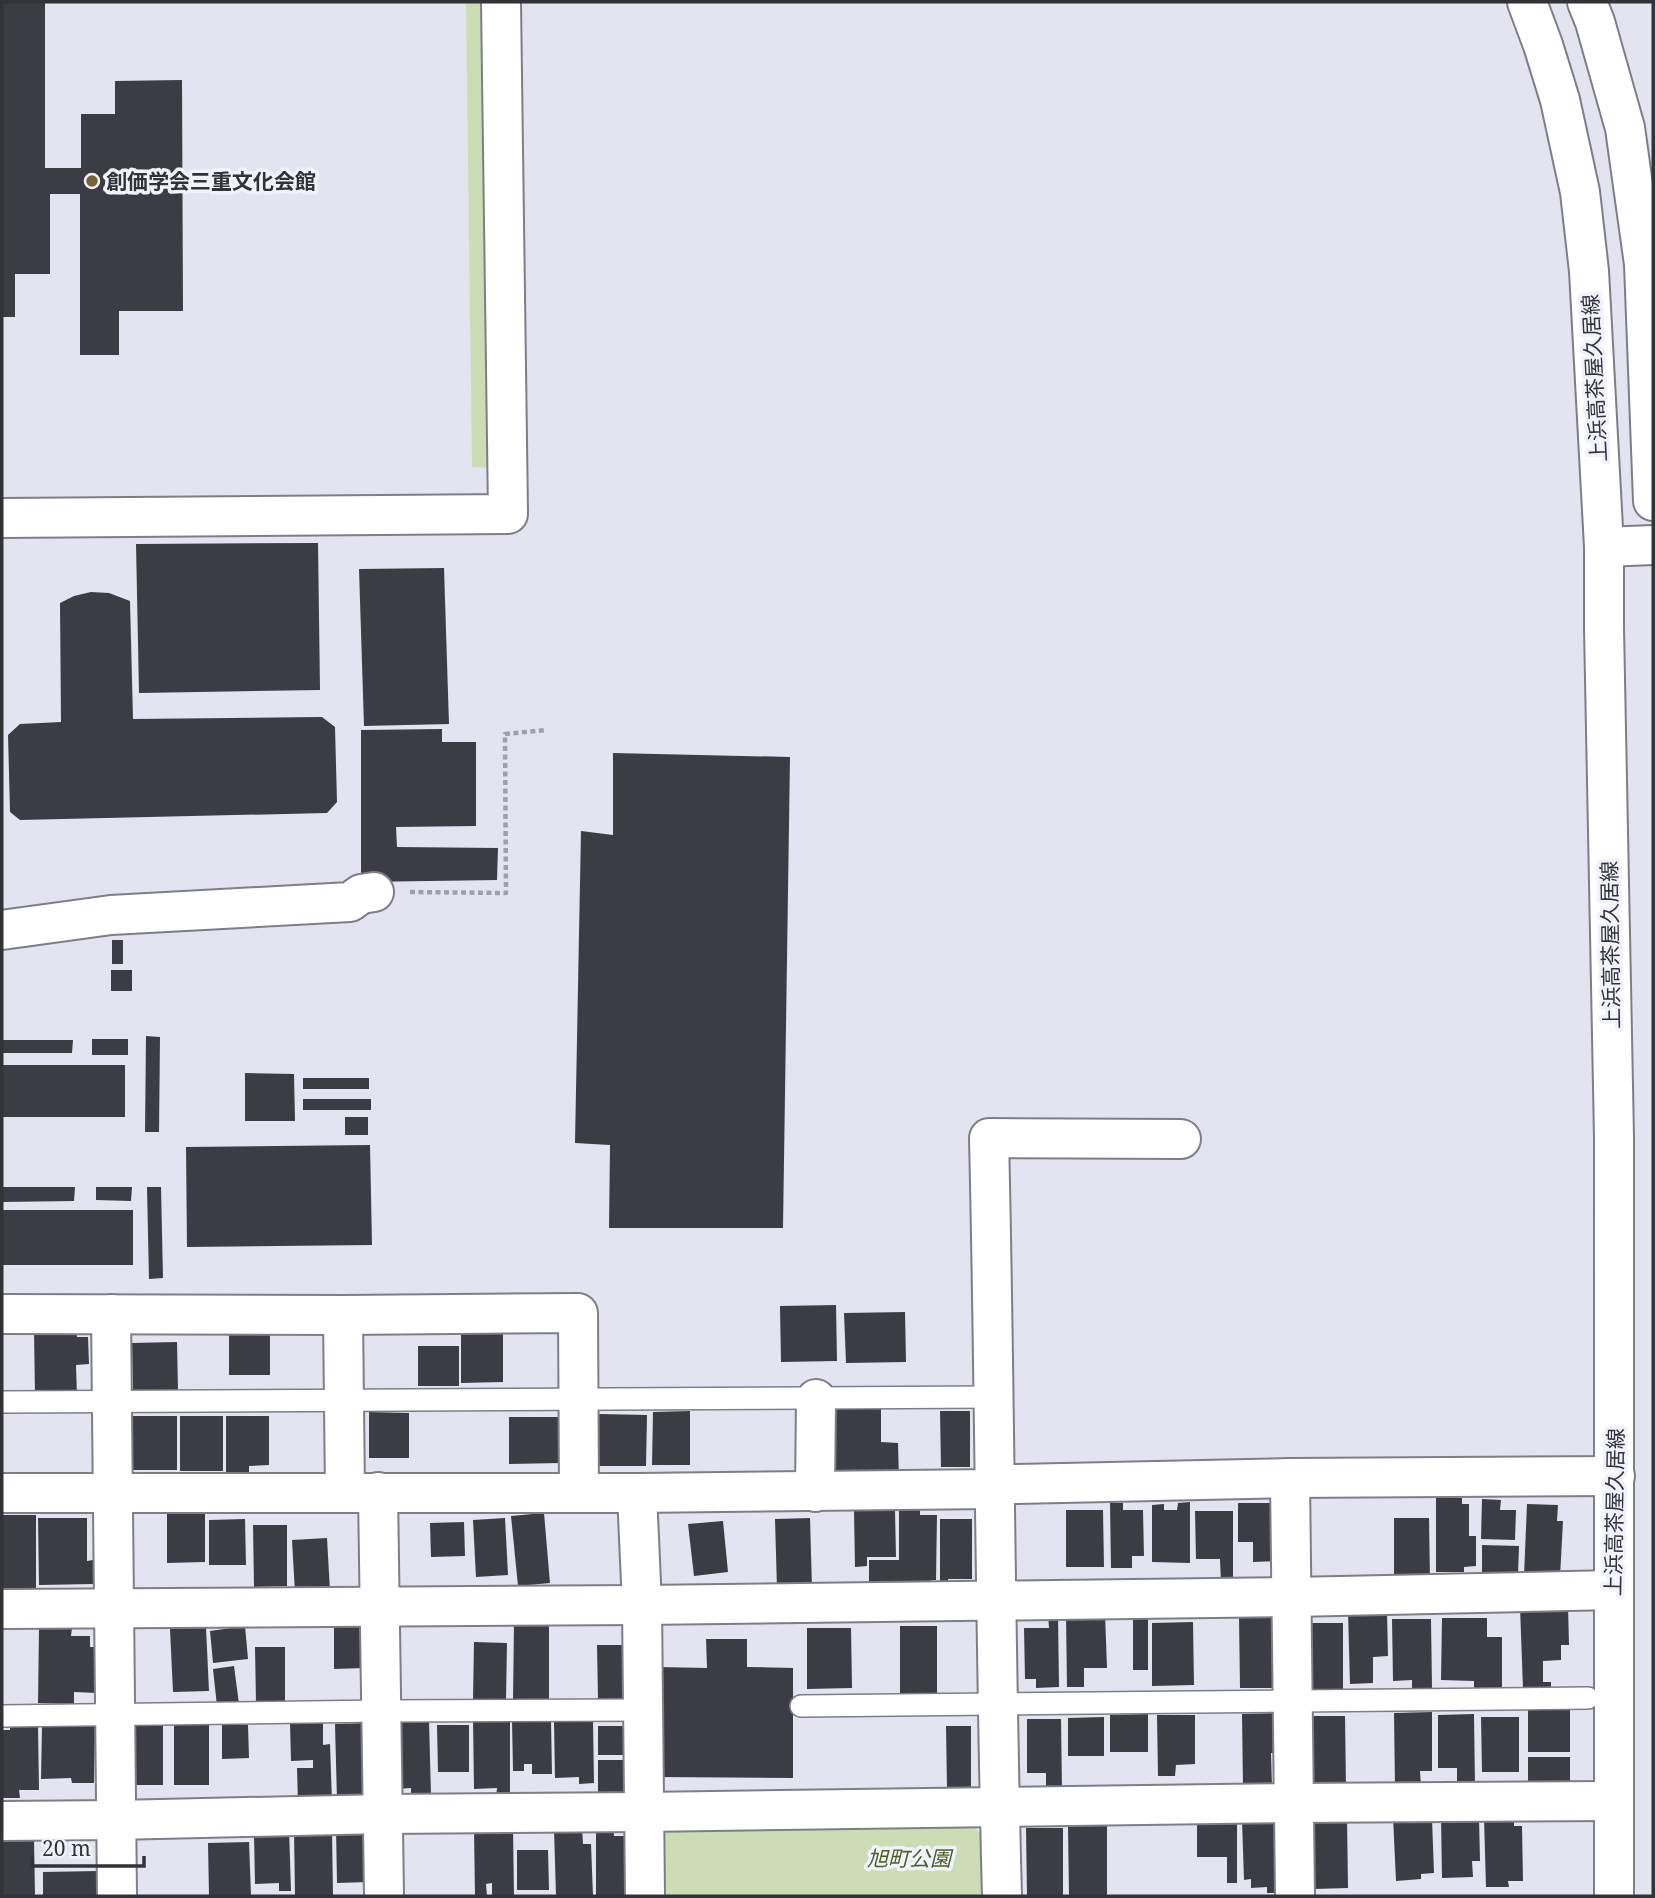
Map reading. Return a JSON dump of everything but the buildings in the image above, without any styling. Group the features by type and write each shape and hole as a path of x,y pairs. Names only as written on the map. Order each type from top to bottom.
{"street":[{"path":"2,518 508,514 501,2"},
{"name":"上浜高茶屋久居線","path":"1527,2 1560,100 1580,192 1588,271 1604,547 1615,1150 1615,1896"},
{"path":"1587,2 1625,128 1644,264 1653,501"},
{"path":"1604,547 1653,545"},
{"path":"2,930 111,915 350,902 362,894 374,892"},
{"path":"1002,1896 989,1138 1181,1139"},
{"path":"2,1314 578,1313 579,1492"},
{"path":"111,1314 117,1896"},
{"path":"344,1315 345,1401 379,1606 384,1896"},
{"path":"815,1492 816,1399"},
{"path":"2,1493 815,1492 994,1489 1013,1484 1290,1478 1615,1476"},
{"path":"1290,1478 1295,1896"},
{"path":"637,1493 642,1605 645,1896"},
{"path":"2,1609 642,1605 1614,1590"},
{"path":"2,1821 383,1814 1614,1801"}],"lane":[{"path":"2,1402 995,1397"},
{"path":"802,1706 1588,1698"},
{"path":"2,1716 643,1710"}],"path":[{"path":"374,892 506,892 505,734 547,730"}],"green space":[{"path":"466,2 483,2 489,468 472,467"},
{"name":"旭町公園","path":"967,1819 981,1835 981,1896 654,1896 654,1826"}],"place":[{"name":"創価学会三重文化会館","path":"92,181"}]}
